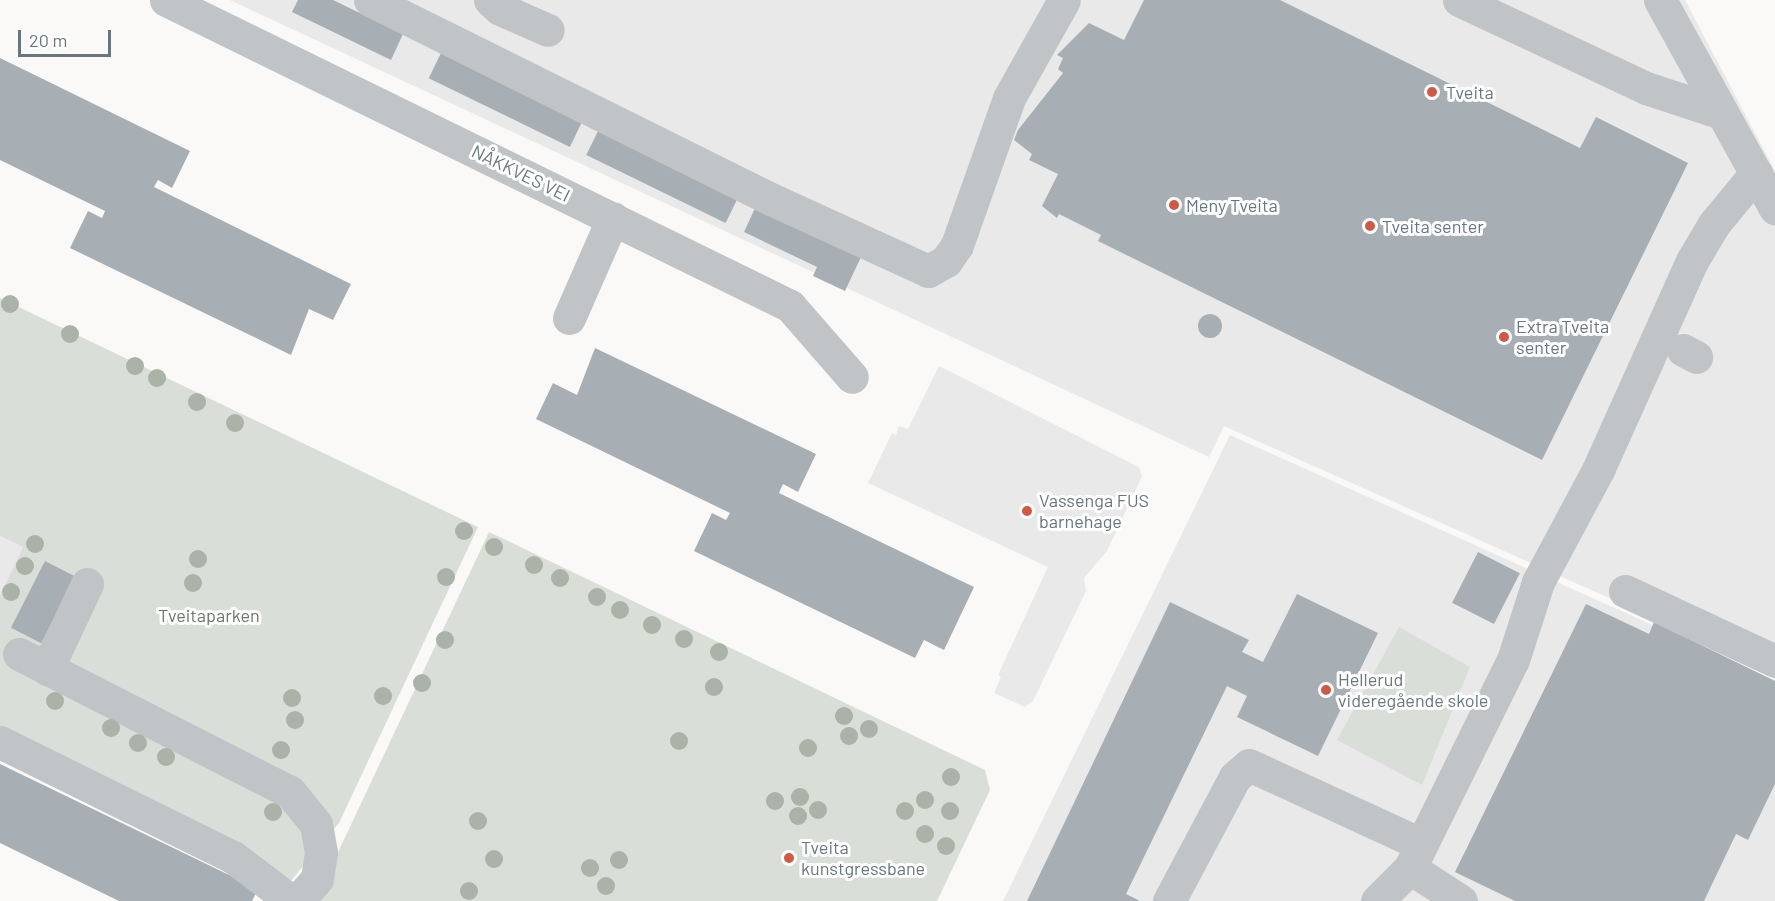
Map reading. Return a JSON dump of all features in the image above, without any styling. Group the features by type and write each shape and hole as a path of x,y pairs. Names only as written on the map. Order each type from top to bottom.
{"street":[{"name":"NÅKKVES VEI","path":"166,0 212,10 613,218 790,306 852,377"},
{"path":"370,0 771,199 928,271 946,261 957,245 1009,98 1064,0"},
{"path":"490,0 500,9 549,30"},
{"path":"1460,0 1646,88 1722,113"},
{"path":"1660,0 1775,208"},
{"path":"1377,901 1416,856 1513,660 1538,582 1598,470 1692,261 1714,224 1756,173"},
{"path":"569,318 613,218"},
{"path":"47,669 87,584"},
{"path":"1625,591 1775,661"},
{"path":"19,654 272,782 304,805 315,824 322,864 317,879 297,901"},
{"path":"0,742 233,858 291,901"},
{"path":"1169,901 1235,777 1249,765 1416,856 1461,901"}],"shaded area":[{"path":"230,0 1685,0 1775,171 1775,672 1224,426 1209,457"},
{"name":"Vassenga FUS barnehage","path":"939,366 1139,467 1142,476 1107,551 1084,578 1086,591 1033,701 1025,707 994,693 1001,677 998,675 1048,567 868,483 892,433 896,435 899,426 908,429"},
{"path":"1230,435 1775,680 1775,901 1003,901"},
{"path":"0,536 23,547 0,598"}],"green space":[{"name":"Tveitaparken","path":"0,298 478,527 339,823 290,882 0,726 0,596 23,547 0,536"},
{"path":"489,532 985,770 990,790 937,901 315,901"},
{"path":"1399,627 1470,667 1422,785 1337,740"}],"building":[{"path":"298,0 333,0 403,34 391,60 292,12"},
{"name":"Tveita senter","path":"1144,0 1280,0 1580,148 1596,117 1688,163 1542,460 1098,241 1101,235 1059,214 1057,218 1042,206 1058,174 1029,160 1032,154 1014,140 1018,130 1063,73 1058,69 1063,58 1057,55 1089,23 1124,40"},
{"path":"441,53 582,122 570,147 429,78"},
{"path":"0,58 190,151 172,188 158,180 154,187 351,284 333,320 309,309 291,355 70,248 88,211 102,218 105,211 0,160"},
{"path":"599,129 738,197 726,223 586,155"},
{"path":"756,206 861,257 845,291 813,276 817,267 744,232"},
{"path":"1210,314 1215,315 1221,321 1221,331 1215,337 1210,338 1205,337 1199,331 1198,326 1199,321 1205,315"},
{"path":"595,348 816,454 798,492 783,484 779,493 974,587 944,650 924,640 915,658 694,551 712,513 726,520 730,513 536,419 553,383 577,395"},
{"path":"1478,552 1520,573 1494,624 1452,603"},
{"path":"45,561 75,576 41,643 11,628"},
{"path":"1297,594 1378,633 1318,756 1237,717 1247,696 1227,686 1126,894 1140,901 1027,901 1170,602 1249,640 1242,652 1263,662"},
{"path":"1586,604 1649,634 1654,622 1775,681 1775,784 1748,840 1736,834 1704,901 1515,901 1455,872"},
{"path":"0,764 258,889 252,901 119,901 0,843"}],"place":[{"name":"Tveita","path":"1432,92"},
{"name":"Meny Tveita","path":"1174,205"},
{"name":"Tveita senter","path":"1370,226"},
{"name":"Extra Tveita senter","path":"1504,337"},
{"name":"Vassenga FUS barnehage","path":"1027,511"},
{"name":"Hellerud videregående skole","path":"1326,690"},
{"name":"Tveita kunstgressbane","path":"789,858"}]}
